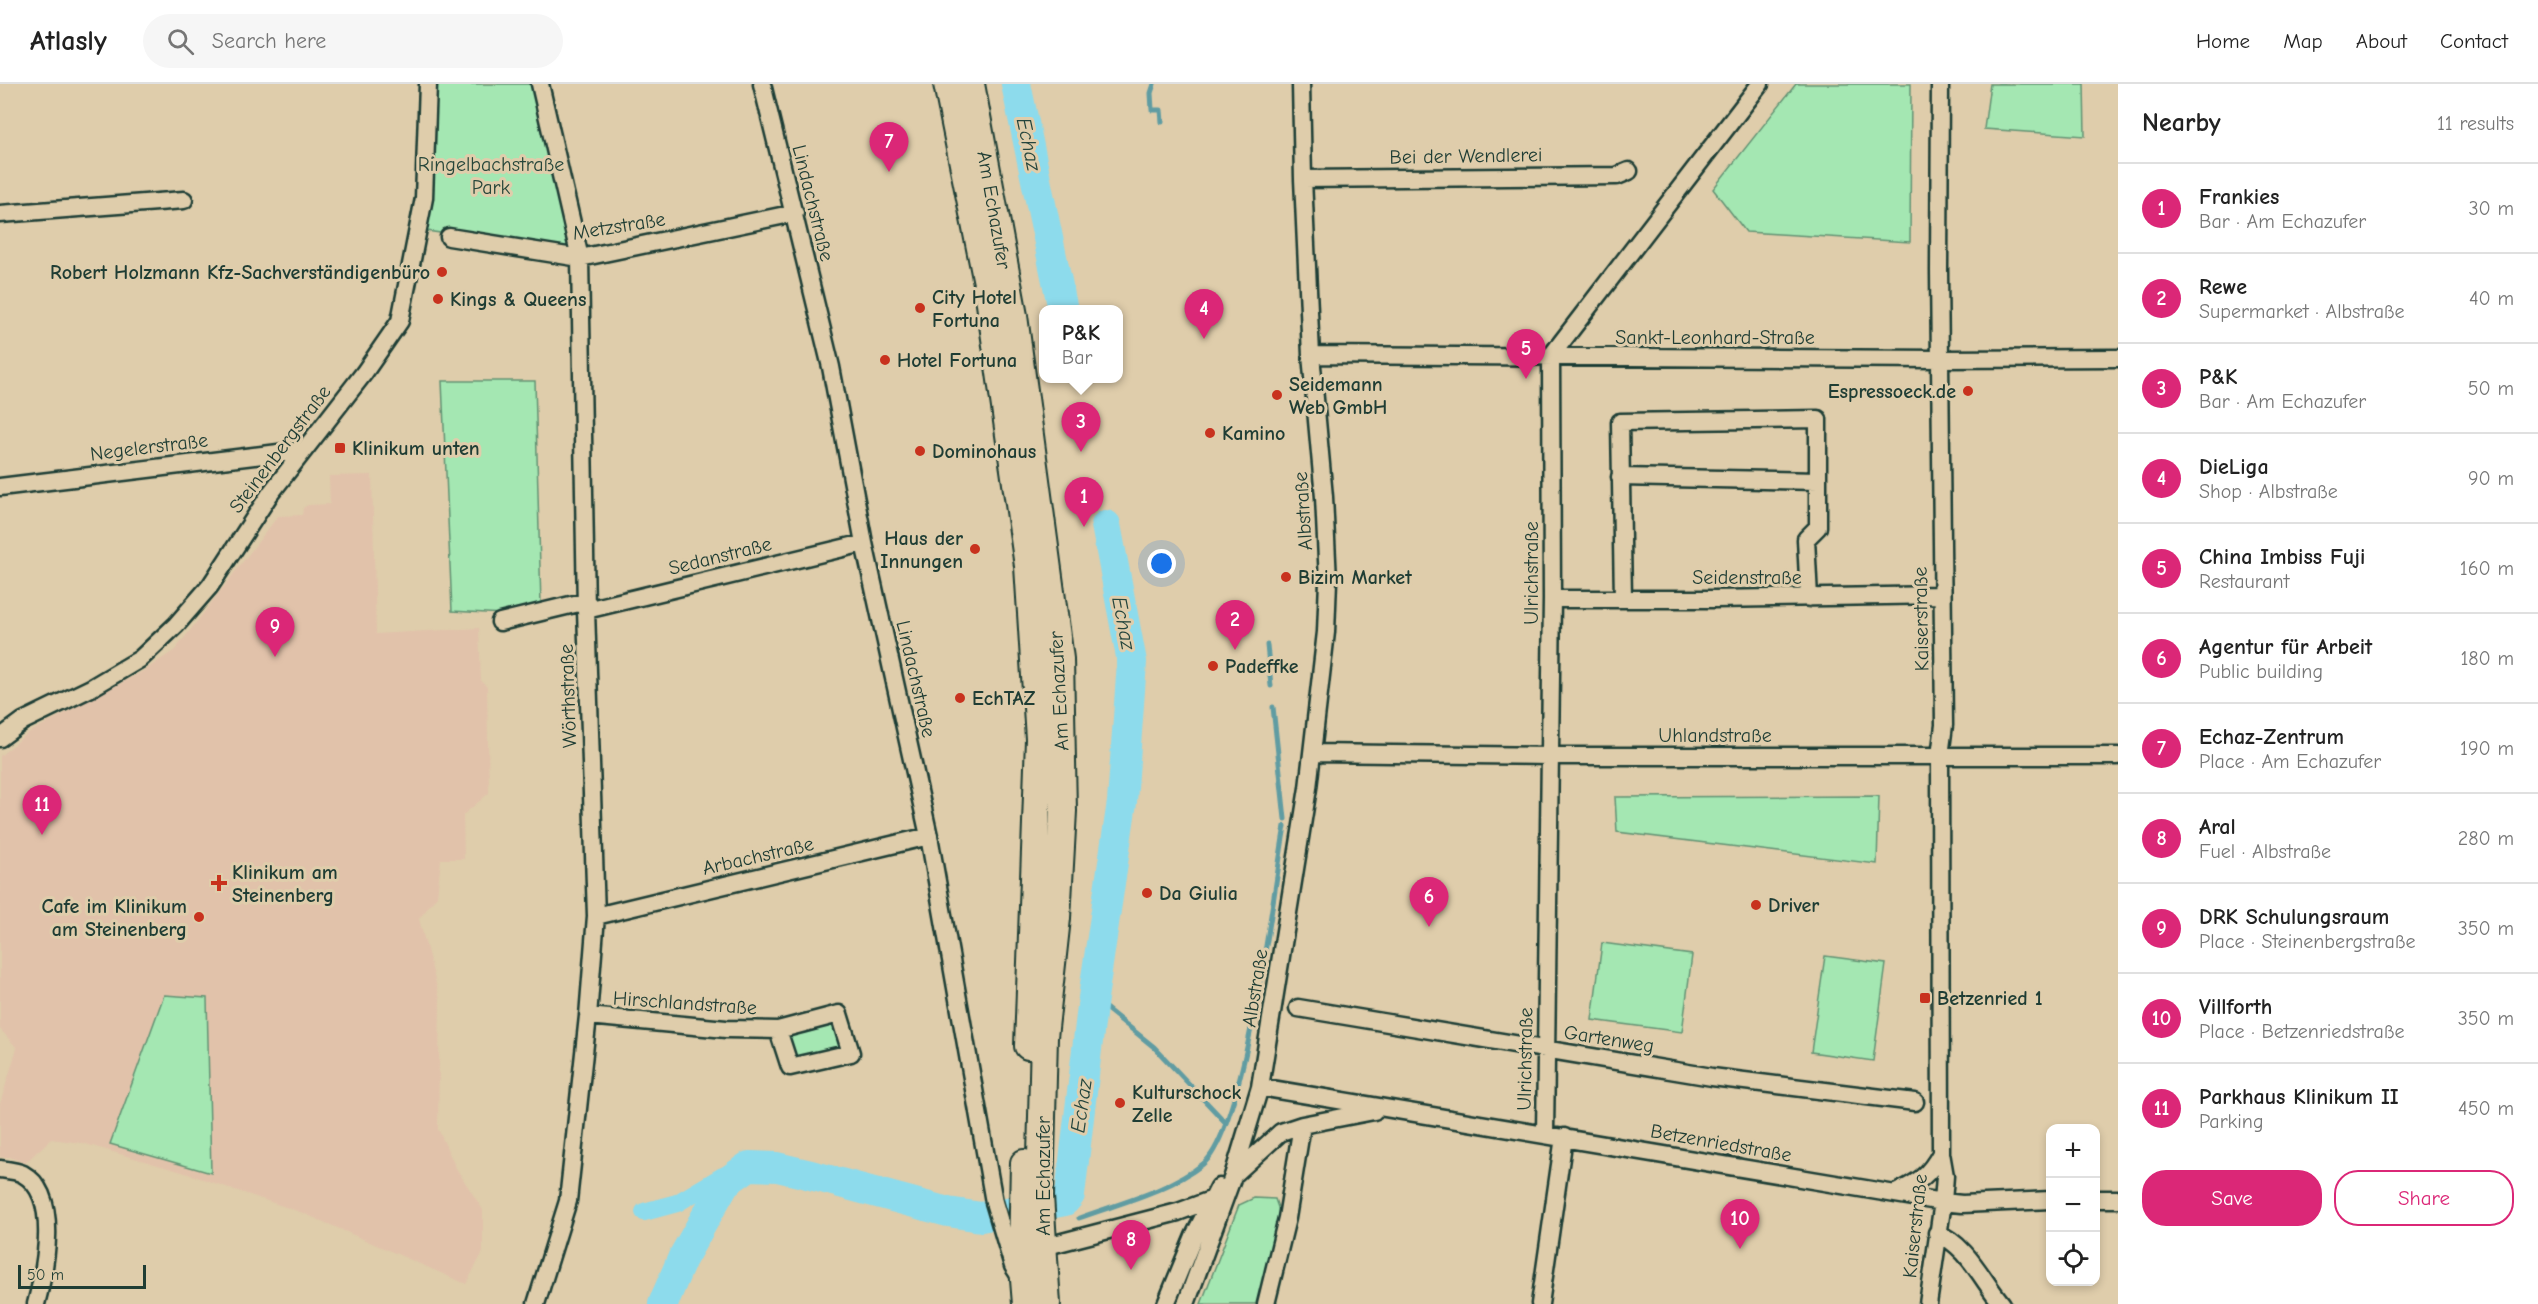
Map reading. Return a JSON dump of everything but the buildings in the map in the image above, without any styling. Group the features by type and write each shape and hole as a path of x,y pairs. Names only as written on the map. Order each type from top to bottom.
{"main road":[{"name":"Am Echazufer","path":"946,84 987,283 1028,566 1035,657 1039,739 1031,1199"},
{"name":"Am Echazufer","path":"971,84 1014,316 1060,659 1064,811 1057,918 1044,1037 1024,1293"},
{"name":"Am Echazufer","path":"1028,1238 1047,1304"}],"street":[{"name":"Steinenbergstraße","path":"0,738 23,721 91,688 140,659 176,625 210,586 270,494 364,373 400,321 424,198 428,84"},
{"name":"Wörthstraße","path":"536,1304 568,1201 588,1016 596,916 586,606 580,258 540,84"},
{"name":"Lindachstraße","path":"762,84 831,367 864,543 929,836 994,1202 1028,1238"},
{"name":"Albstraße","path":"1186,1304 1233,1176 1260,1087 1275,1005 1313,753 1326,632 1328,581 1324,497 1311,355 1301,84"},
{"path":"1551,356 1760,84"},
{"name":"Kaiserstraße","path":"1928,1304 1945,1176 1941,1153 1940,756 1944,725 1941,595 1940,84"},
{"name":"Bei der Wendlerei","path":"1303,179 1617,176 1629,171"},
{"path":"0,214 184,200"},
{"name":"Metzstraße","path":"449,237 580,258 795,213"},
{"name":"Sankt-Leonhard-Straße","path":"1311,355 2118,358"},
{"name":"Ulrichstraße","path":"1545,1134 1552,599 1551,356"},
{"path":"1623,598 1620,422 1818,419 1818,527 1806,539 1809,598"},
{"name":"Negelerstraße","path":"0,487 303,450"},
{"path":"1620,477 1818,481"},
{"name":"Sedanstraße","path":"500,622 586,606 864,543"},
{"name":"Seidenstraße","path":"1552,599 1941,595"},
{"name":"Uhlandstraße","path":"1313,753 1549,756 2118,756"},
{"name":"Arbachstraße","path":"596,916 929,836"},
{"name":"Gartenweg","path":"1298,1008 1547,1051 1773,1086 1915,1102"},
{"name":"Hirschlandstraße","path":"588,1016 726,1029 778,1030"},
{"name":"Betzenriedstraße","path":"1260,1087 1943,1202 1962,1204 2046,1200"},
{"name":"Betzenriedstraße","path":"1302,1125 1384,1109"},
{"name":"Albstraße","path":"1166,1304 1194,1236 1214,1199 1254,1110"},
{"name":"Albstraße","path":"1233,1176 1281,1132 1302,1125"},
{"path":"1266,1304 1287,1218 1302,1125"},
{"path":"1540,1304 1564,1137"},
{"name":"Kaiserstraße","path":"1896,1193 1914,1184 1932,1170 1941,1153"},
{"path":"0,1169 22,1174 38,1188 45,1208 48,1235 36,1304"},
{"path":"1028,1238 1178,1212 1214,1199"},
{"path":"2100,1199 2118,1199"},
{"path":"1178,1212 1194,1236"},
{"path":"1937,1233 1962,1249 2002,1304"}],"shaded area":[{"name":"Klinikum am Steinenberg","path":"372,475 376,634 479,628 481,680 487,687 489,793 463,815 464,859 441,859 437,896 419,919 440,999 438,1129 456,1168 483,1210 483,1252 466,1284 303,1213 182,1172 82,1143 51,1139 25,1163 10,1157 0,1157 0,1104 17,1048 0,1029 0,756 28,733 145,670 175,650 278,516 302,515 303,508 308,505 330,504 329,476"}],"green space":[{"name":"Ringelbachstraße Park","path":"436,84 531,84 570,252 427,231"},
{"path":"1796,84 1911,84 1910,242 1746,232 1713,189"},
{"path":"1990,84 2084,84 2085,136 1984,129"},
{"path":"442,381 535,381 541,606 503,614 452,611"},
{"path":"1879,796 1877,864 1617,832 1615,797"},
{"path":"1602,943 1692,955 1682,1032 1592,1020"},
{"path":"1825,956 1886,964 1873,1061 1811,1052"},
{"path":"164,995 207,998 211,1173 110,1144"},
{"path":"835,1021 842,1049 794,1061 786,1033"},
{"path":"1254,1198 1275,1199 1281,1216 1257,1304 1201,1304 1239,1205"}],"water":[{"path":"948,1212 982,1212 982,1222"}],"waterway":[{"name":"Echaz","path":"1016,84 1062,305"},
{"path":"1154,84 1151,93 1152,110 1161,110 1162,122"},
{"name":"Echaz","path":"663,1304 682,1259 725,1183 749,1166 777,1167 948,1212 981,1217 1065,1201 1070,1195 1093,998 1122,802 1132,662 1106,525"},
{"path":"1267,645 1271,686"},
{"path":"1273,707 1285,819"},
{"path":"1079,1218 1144,1196 1175,1182 1203,1164 1218,1142 1232,1105 1245,1058 1256,1005 1285,826"},
{"path":"1093,998 1154,1047 1226,1123"},
{"path":"644,1212 677,1203 721,1177 749,1166"}],"place":[{"name":"Echaz-Zentrum","path":"889,172"},
{"name":"Robert Holzmann Kfz-Sachverständigenbüro","path":"442,272"},
{"name":"Kings & Queens","path":"438,299"},
{"name":"City Hotel Fortuna","path":"920,308"},
{"name":"DieLiga","path":"1204,339"},
{"name":"Hotel Fortuna","path":"885,360"},
{"name":"China Imbiss Fuji","path":"1526,379"},
{"name":"Espressoeck.de","path":"1968,391"},
{"name":"Seidemann Web GmbH","path":"1277,395"},
{"name":"Kamino","path":"1210,433"},
{"name":"Klinikum unten","path":"340,448"},
{"name":"Dominohaus","path":"920,451"},
{"name":"P&K","path":"1081,452"},
{"name":"Frankies","path":"1084,527"},
{"name":"Haus der Innungen","path":"975,549"},
{"name":"Bizim Market","path":"1286,577"},
{"name":"Rewe","path":"1235,650"},
{"name":"DRK Schulungsraum","path":"275,657"},
{"name":"Padeffke","path":"1213,666"},
{"name":"EchTAZ","path":"960,698"},
{"name":"Parkhaus Klinikum II","path":"42,835"},
{"name":"Klinikum am Steinenberg","path":"219,883"},
{"name":"Da Giulia","path":"1147,893"},
{"name":"Driver","path":"1756,905"},
{"name":"Cafe im Klinikum am Steinenberg","path":"199,917"},
{"name":"Agentur für Arbeit","path":"1429,927"},
{"name":"Betzenried 1","path":"1925,998"},
{"name":"Kulturschock Zelle","path":"1120,1103"},
{"name":"Villforth","path":"1740,1249"},
{"name":"Aral","path":"1131,1270"}]}
